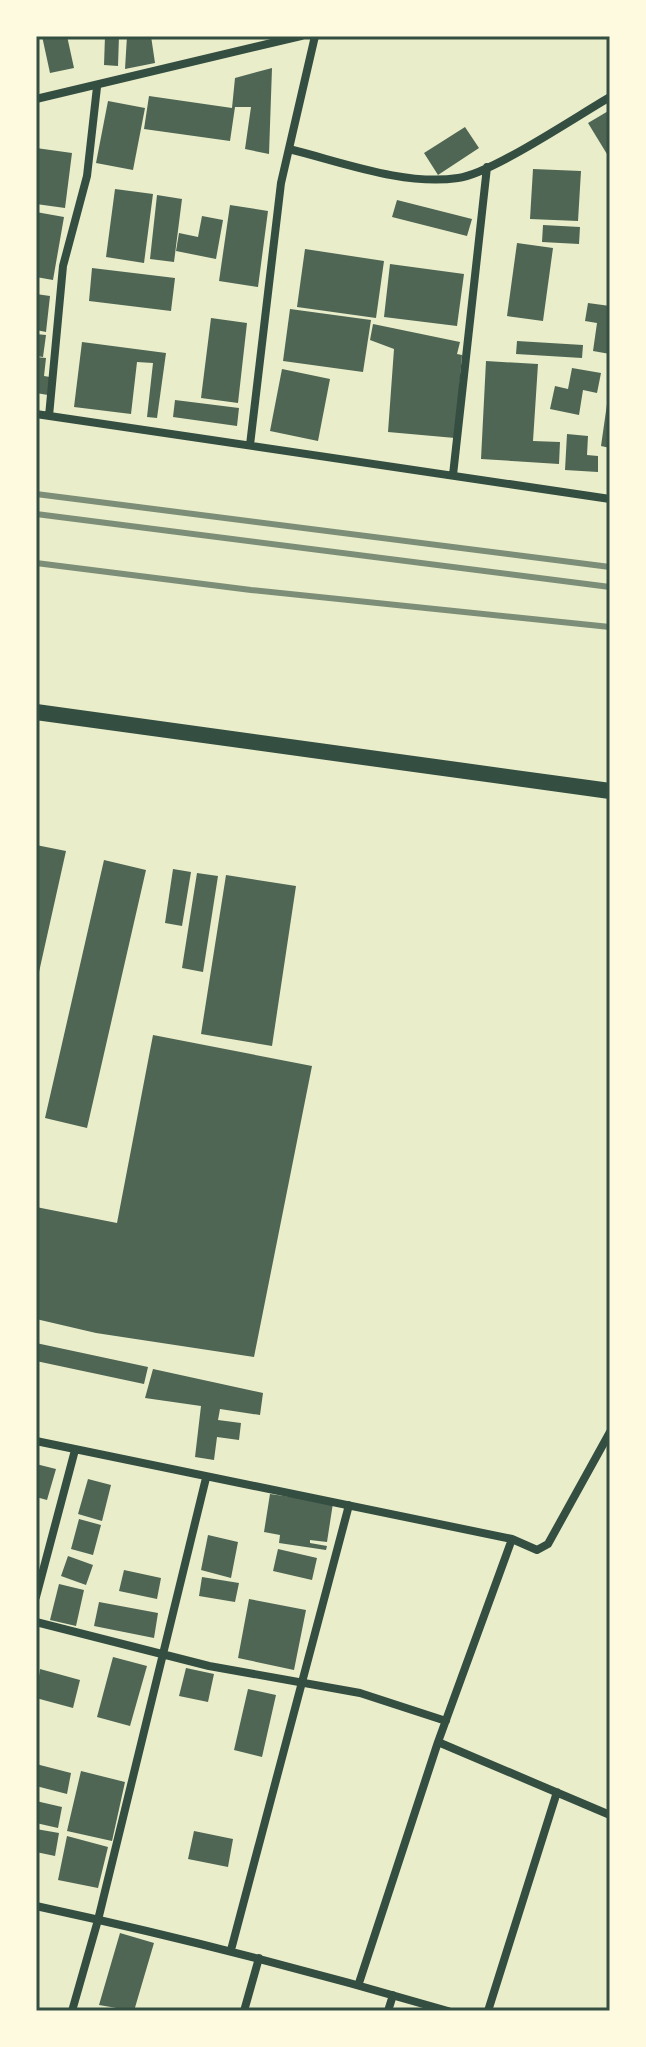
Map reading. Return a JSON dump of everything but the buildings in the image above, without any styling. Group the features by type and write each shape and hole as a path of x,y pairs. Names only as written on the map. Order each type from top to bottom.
{"main road":[{"path":"36,712 610,791"}],"street":[{"path":"36,99 97,87 301,36"},
{"path":"250,445 281,183 315,36"},
{"path":"49,416 63,266 87,176 97,87"},
{"path":"289,149 432,179 461,178 487,167 610,97"},
{"path":"453,475 487,167"},
{"path":"36,414 610,499"},
{"path":"36,1441 512,1539 537,1550 548,1544 610,1432"},
{"path":"36,1597 75,1450"},
{"path":"72,2011 98,1920 206,1478"},
{"path":"231,1950 349,1505"},
{"path":"359,1983 438,1742 512,1539"},
{"path":"36,1622 162,1656 360,1693 446,1721"},
{"path":"438,1742 610,1815"},
{"path":"488,2011 557,1792"},
{"path":"36,1906 231,1950 359,1983 448,2011"},
{"path":"244,2011 259,1958"},
{"path":"388,2011 393,1995"}],"railway":[{"path":"36,494 610,567"},
{"path":"36,514 610,587"},
{"path":"36,563 251,590 610,627"}]}
